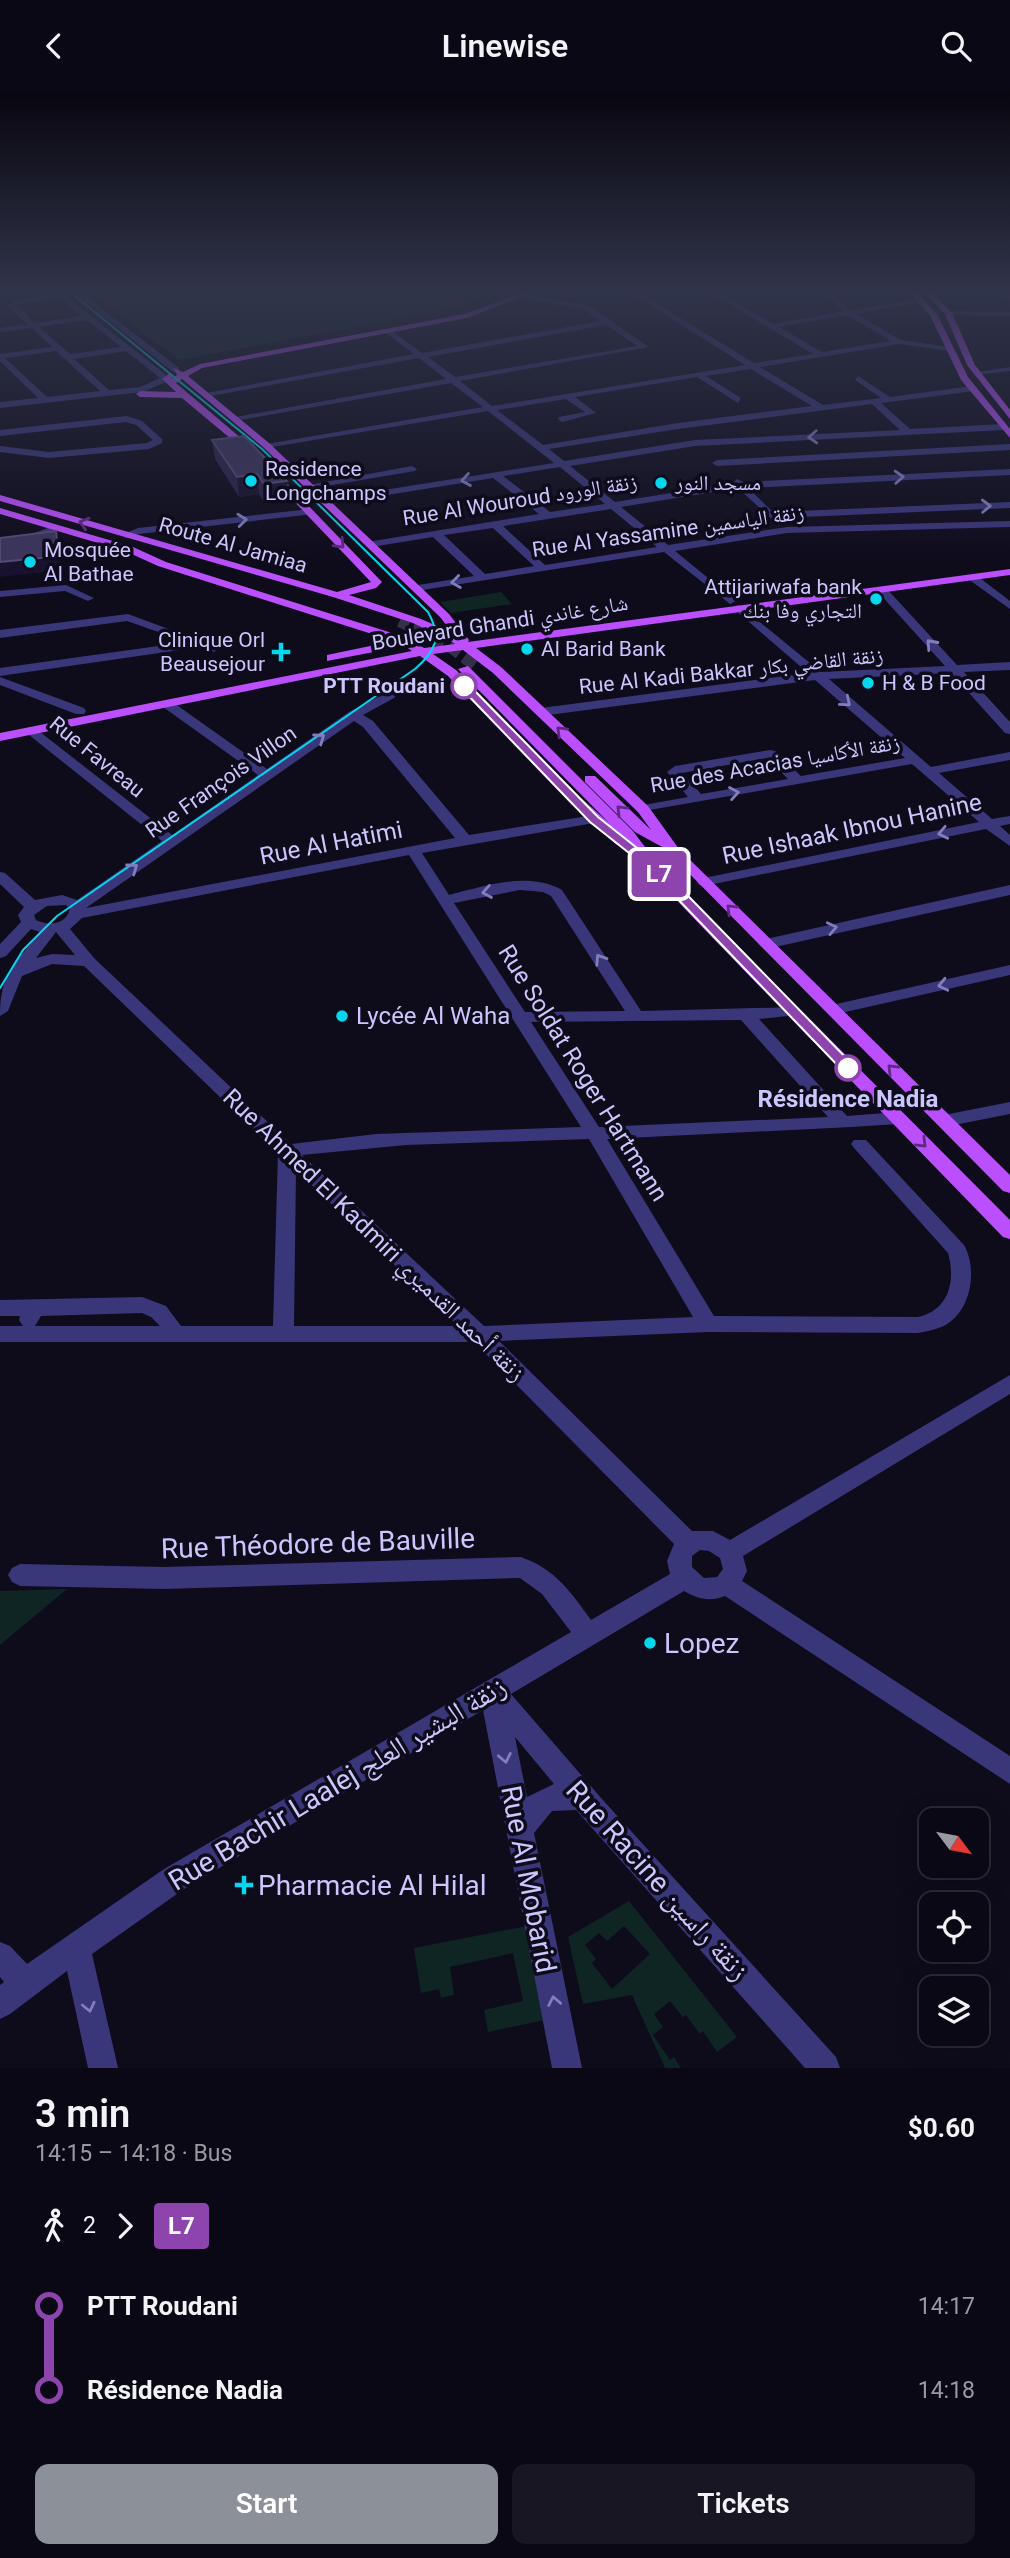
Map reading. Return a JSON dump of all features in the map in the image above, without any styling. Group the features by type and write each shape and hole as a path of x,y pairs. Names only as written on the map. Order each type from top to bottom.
{"main road":[{"path":"170,383 251,451 377,582 372,586 337,595"},
{"path":"191,383 265,445 371,544 445,616 460,640 497,670 643,809 674,852 1010,1186"},
{"path":"968,383 1007,431"},
{"path":"986,383 1005,402 1010,416"},
{"path":"140,394 183,395"},
{"name":"Route Al Jamiaa","path":"0,498 337,595 417,621 460,640"},
{"name":"Route Al Jamiaa","path":"0,511 129,549 162,563 407,642"},
{"path":"129,549 395,625 176,554 150,543"},
{"name":"Boulevard Ghandi شارع غاندي","path":"0,726 407,642 460,640 735,605 1010,565"},
{"name":"Boulevard Ghandi شارع غاندي","path":"735,605 882,590 1010,572"},
{"path":"313,610 353,635 349,648 334,658"},
{"name":"Boulevard Ghandi شارع غاندي","path":"0,737 424,652 460,640"},
{"path":"407,642 452,673 594,819 652,866 1010,1232"},
{"path":"652,866 628,834 470,667 640,829 674,852"}],"street":[{"path":"27,383 45,400"},
{"path":"97,383 107,393"},
{"path":"0,408 147,388 161,383"},
{"path":"0,408 36,407 140,394 163,383"},
{"path":"205,394 265,383"},
{"path":"234,418 435,383"},
{"path":"458,383 668,549 1010,842"},
{"path":"265,445 647,383"},
{"path":"712,383 738,400"},
{"path":"781,383 821,408"},
{"path":"866,383 888,399"},
{"path":"541,448 678,426 972,390"},
{"path":"562,419 593,413 568,396"},
{"path":"873,401 908,432"},
{"path":"44,418 51,427"},
{"path":"0,433 127,419 139,423 159,441 149,446 48,455 0,449"},
{"path":"678,426 787,530"},
{"path":"325,502 695,443 908,432 1007,431"},
{"path":"717,463 1010,447"},
{"path":"308,486 412,469"},
{"name":"Rue Al Wouroud زنقة الورود","path":"371,544 740,485 1010,472"},
{"path":"495,475 547,515"},
{"path":"771,515 1010,505"},
{"path":"126,535 138,531 310,512"},
{"path":"495,524 542,568"},
{"name":"Rue Al Yassamine زنقة الياسمين","path":"416,588 787,530 1010,524"},
{"path":"0,546 21,542 56,528"},
{"path":"436,534 483,578"},
{"path":"972,577 1010,606"},
{"path":"0,594 66,589 88,599"},
{"path":"882,590 1010,730"},
{"path":"0,634 128,617 210,645 0,672"},
{"name":"Rue Al Kadi Bakkar زنقة القاضي بكار","path":"541,712 816,676 1010,666"},
{"path":"0,681 80,711"},
{"path":"0,688 17,687"},
{"name":"Rue François Villon","path":"0,1011 15,975 56,927 108,886 267,775 354,715 390,695"},
{"path":"167,704 267,775"},
{"path":"354,715 368,724 465,840"},
{"name":"Rue Favreau","path":"30,731 172,842"},
{"path":"697,799 674,772 676,770 770,754 798,781"},
{"path":"929,771 1010,756"},
{"name":"Rue des Acacias زنقة الأكاسيا","path":"643,809 915,760"},
{"name":"Rue Al Hatimi","path":"78,911 128,905 465,840 594,819"},
{"name":"Rue Ishaak Ibnou Hanine","path":"704,882 1010,820"},
{"name":"Rue Soldat Roger Hartmann","path":"413,851 594,1133 709,1324"},
{"path":"0,876 31,915 36,927 56,927"},
{"path":"446,900 529,884 551,887 637,1017"},
{"path":"108,886 105,891 108,897 128,905"},
{"path":"766,944 1010,890"},
{"path":"0,953 31,915 56,900 68,901 78,911"},
{"name":"Rue Ahmed El Kadmiri زنقة أحمد القدميري","path":"56,927 89,962 479,1334 689,1544"},
{"path":"15,975 29,965 57,957 89,962"},
{"path":"832,1010 1010,970"},
{"path":"521,1017 746,1015 792,1011"},
{"path":"746,1015 842,1121"},
{"path":"944,1121 1010,1108"},
{"path":"283,1334 287,1150 383,1139 594,1133 898,1118"},
{"path":"0,1333 479,1334 709,1324 918,1325 944,1317 961,1279 963,1265 957,1250 860,1144"},
{"path":"0,1308 142,1305 159,1309 168,1319 174,1333"},
{"path":"26,1333 33,1309"},
{"path":"730,1552 1010,1383"},
{"path":"696,1540 713,1541 730,1552 735,1571 727,1584 709,1590 691,1584 680,1571 679,1555 696,1540"},
{"name":"Rue Théodore de Bauville","path":"20,1575 164,1578 521,1567 553,1586 587,1634"},
{"name":"Rue Bachir Laalej زنقة البشير العلج","path":"0,2004 25,1983 174,1879 684,1578"},
{"path":"727,1584 1010,1771"},
{"name":"Rue Racine زنقة راسين","path":"492,1691 825,2068"},
{"name":"Rue Al Mobarid","path":"492,1691 567,2068"},
{"path":"520,1833 530,1812 548,1798 560,1795 583,1797"},
{"path":"76,1947 103,2068"},
{"path":"0,1956 25,1983"}],"green space":[{"path":"501,592 512,604 451,613 440,602"},
{"path":"67,1589 0,1645 0,1591"},
{"path":"629,1901 737,2037 717,2052 703,2031 700,2034 686,2015 683,2017 670,2001 654,2014 663,2027 653,2035 670,2060 674,2057 681,2068 665,2068 632,1995 583,2004 568,1937","holes":["624,1926 650,1954 612,1989 592,1963 596,1959 585,1945 599,1933 607,1941"]},
{"path":"527,1926 545,2020 488,2032 484,2010 523,2001 513,1953 450,1967 454,1995 441,1998 439,1989 421,1993 414,1948"}],"building":[{"path":"244,436 287,481 264,484 257,474 237,477 212,440"},
{"path":"56,531 59,556 0,562 0,538"}],"tunnel":[{"path":"399,622 419,631"},
{"path":"415,629 448,644 475,665"}],"tram line":[{"path":"0,988 23,950 57,916 415,669 428,656 435,643 435,629 428,612 262,449 182,383"}],"bus line":[{"name":"L7","path":"464,686 594,819 652,866 848,1068"}],"place":[{"name":"Residence Longchamps","path":"251,481"},
{"name":"مسجد النور","path":"661,483"},
{"name":"Mosquée Al Bathae","path":"30,562"},
{"name":"Attijariwafa bank التجاري وفا بنك","path":"876,599"},
{"name":"Al Barid Bank","path":"527,649"},
{"name":"Clinique Orl Beausejour","path":"281,652"},
{"name":"H & B Food","path":"868,683"},
{"name":"PTT Roudani","path":"464,686"},
{"name":"Lycée Al Waha","path":"342,1016"},
{"name":"Résidence Nadia","path":"848,1068"},
{"name":"Lopez","path":"650,1643"},
{"name":"Pharmacie Al Hilal","path":"244,1885"}]}
